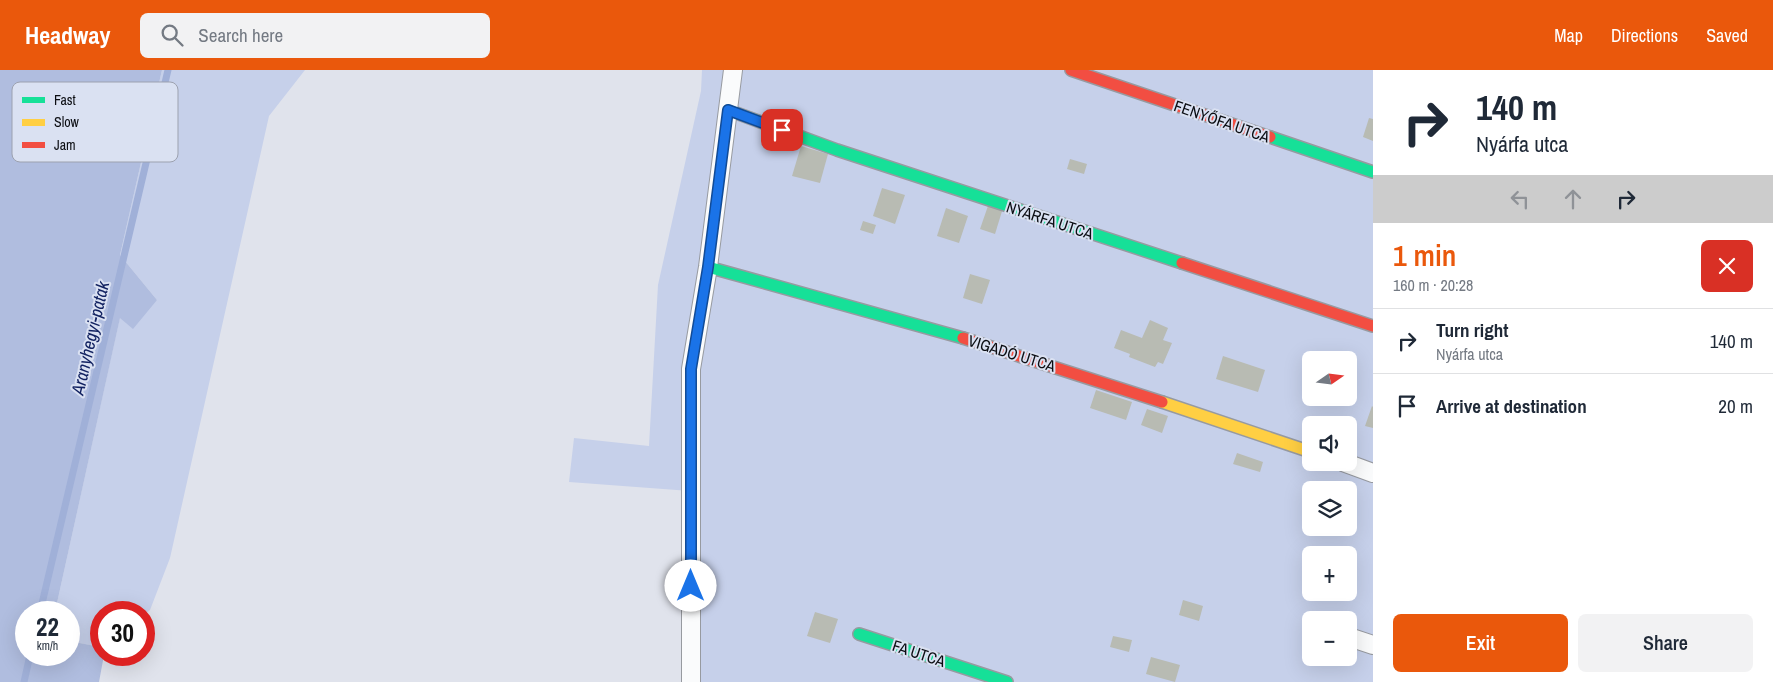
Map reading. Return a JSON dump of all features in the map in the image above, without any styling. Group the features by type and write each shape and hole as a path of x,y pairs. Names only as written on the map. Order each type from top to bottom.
{"street":[{"path":"691,682 691,369 708,267 733,70"},
{"name":"FENYŐFA UTCA","path":"1072,70 1373,172"},
{"name":"NYÁRFA UTCA","path":"728,110 836,150 1373,326"},
{"name":"VIGADÓ UTCA","path":"708,267 963,338 1069,371 1302,449"},
{"path":"1357,467 1373,473"},
{"name":"FA UTCA","path":"859,634 1007,682"},
{"path":"1357,640 1373,645"}],"shaded area":[{"path":"0,70 162,70 159,82 12,82 12,162 141,162 120,255 157,300 133,329 120,318 57,601 15,601 15,666 80,666 80,643 90,645 90,666 102,666 99,682 0,682"},
{"path":"162,70 305,70 269,116 170,558 153,601 90,601 90,645 80,643 80,601 57,601 120,317 157,300 120,255 141,162 178,162 178,82 159,82"},
{"path":"702,70 1373,70 1373,682 691,682 690,491 569,482 574,438 649,446 658,285 701,91"}],"building":[{"path":"1369,118 1373,119 1373,141 1363,137"},
{"path":"801,146 828,154 820,183 792,176"},
{"path":"1070,159 1087,164 1084,174 1067,169"},
{"path":"882,188 905,195 895,224 873,216"},
{"path":"989,203 1003,208 995,234 980,229"},
{"path":"946,208 968,216 959,243 937,236"},
{"path":"863,221 876,225 873,234 860,230"},
{"path":"970,274 990,280 982,304 963,298"},
{"path":"1150,320 1168,328 1163,340 1172,343 1163,364 1158,362 1155,367 1129,357 1130,354 1114,348 1121,330 1142,338"},
{"path":"1223,356 1265,370 1258,392 1216,379"},
{"path":"1096,390 1132,402 1126,420 1090,408"},
{"path":"1373,407 1373,428 1365,426"},
{"path":"1147,409 1168,416 1162,433 1141,425"},
{"path":"1237,453 1263,462 1260,472 1233,464"},
{"path":"1183,600 1203,606 1199,621 1179,615"},
{"path":"815,612 838,619 830,643 807,636"},
{"path":"1113,636 1132,640 1129,652 1110,647"},
{"path":"1151,657 1180,665 1175,682 1146,674"}],"waterway":[{"name":"Aranyhegyi-patak","path":"165,82 168,70"},
{"name":"Aranyhegyi-patak","path":"43,601 146,162"},
{"name":"Aranyhegyi-patak","path":"24,682 28,666"}],"traffic: fast":[{"path":"728,110 837,150 1182,263"},
{"path":"1270,137 1373,172"},
{"path":"708,267 963,338"},
{"path":"859,634 1007,682"}],"traffic: slow":[{"path":"1162,402 1302,449"}],"traffic: jam":[{"path":"1071,70 1270,137"},
{"path":"1182,263 1373,326"},
{"path":"963,338 1162,402"}],"route":[{"path":"691,586 691,369 708,267 728,110 782,130"}]}
